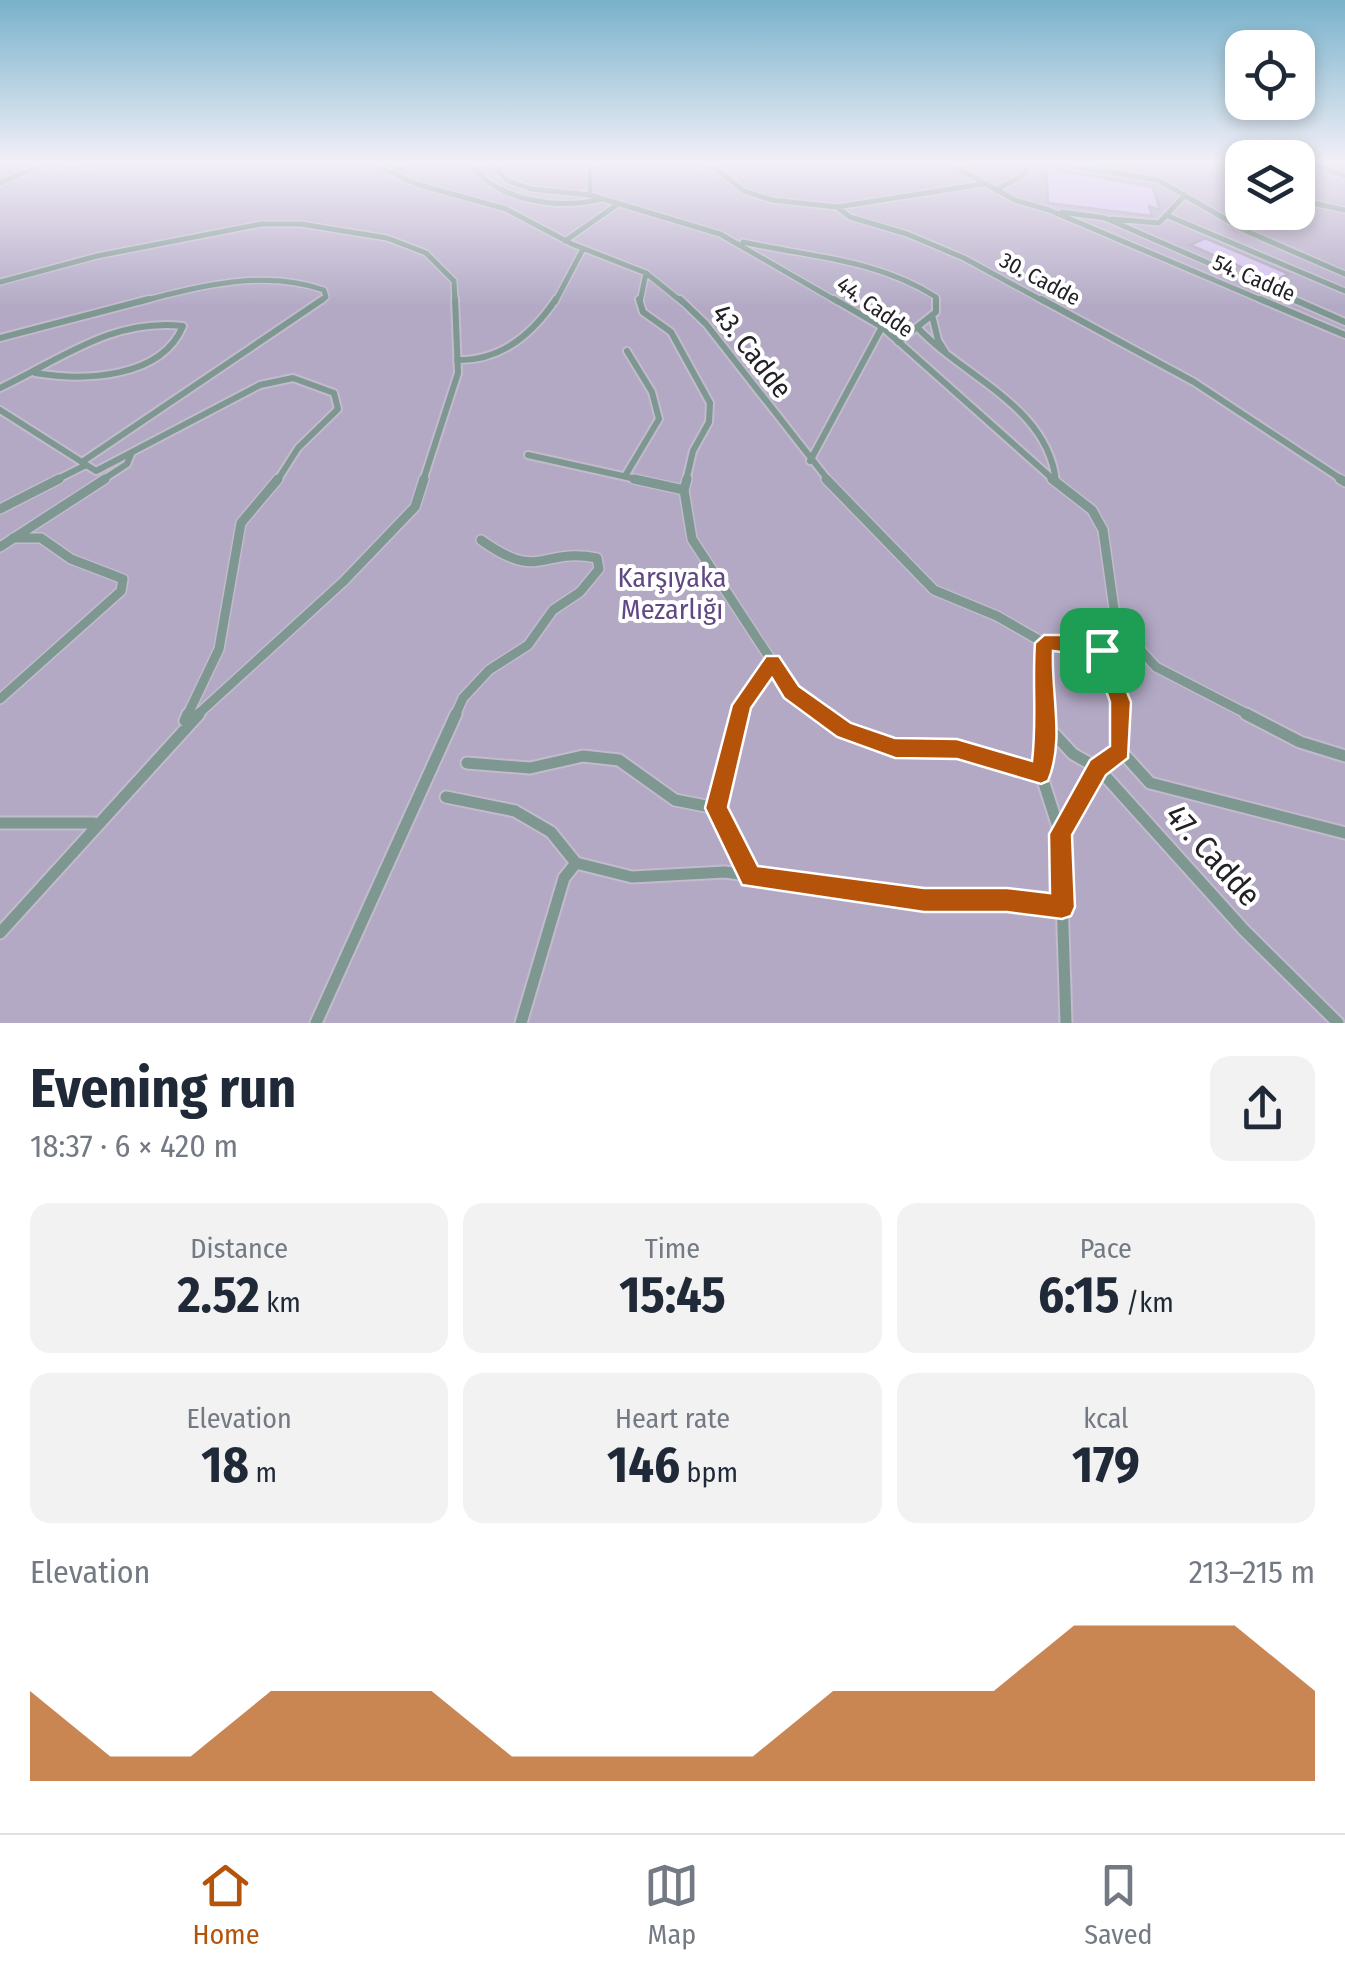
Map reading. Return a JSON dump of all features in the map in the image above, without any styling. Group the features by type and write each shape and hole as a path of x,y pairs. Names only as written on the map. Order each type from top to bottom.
{"lane":[{"name":"43. Cadde","path":"511,212 565,242 646,273 706,324 810,461 934,590 997,616 1044,643 1072,643 1102,650"},
{"path":"565,242 607,212"},
{"name":"44. Cadde","path":"644,212 720,234 882,327 1092,510 1104,530 1116,623"},
{"name":"30. Cadde","path":"843,212 964,258 1179,374 1345,482"},
{"name":"54. Cadde","path":"1053,212 1345,335"},
{"path":"1061,212 1159,223 1170,212"},
{"path":"1212,212 1246,231 1345,274"},
{"path":"1166,216 1345,291"},
{"path":"1104,218 1345,322"},
{"path":"0,282 97,256 261,224 302,224 386,238 426,253 454,281 458,373 415,506 344,582 182,728 0,933"},
{"path":"720,234 749,244 844,257 913,280 936,298 936,312 898,342"},
{"path":"457,360 486,360 530,331 570,284 583,249"},
{"path":"646,273 639,299 644,312 671,332 710,403 708,422 693,451 684,490 692,539 792,692 844,730 895,748 957,749 1041,774"},
{"path":"0,338 158,297 264,278 292,278 324,290 326,297 84,463 0,509"},
{"path":"932,315 938,340 950,359"},
{"path":"0,388 35,374 64,353 120,329 158,320 184,326 181,340 170,351 110,375 35,374"},
{"path":"917,326 950,359 992,387 1046,439 1057,466 1056,482"},
{"path":"810,461 882,327"},
{"path":"625,476 660,419 652,392 627,350"},
{"path":"0,410 96,471 260,385 293,378 334,393 338,409 298,448 275,484 241,523 219,649 182,728"},
{"path":"0,547 127,464 132,452"},
{"path":"528,455 684,490"},
{"path":"0,699 121,591 123,579 71,558 41,538 13,538"},
{"path":"316,1023 463,698 489,670 528,645 553,610 580,592 598,569 597,558 578,552 534,566 506,560 482,540"},
{"path":"1345,756 1300,742 1156,667 1116,623 1102,650 1120,702 1121,751 1150,782 1345,834"},
{"path":"1044,643 1042,682 1047,726 1041,774 1060,834 1066,1023"},
{"path":"750,877 716,808 742,705 772,662"},
{"name":"47. Cadde","path":"1047,726 1073,754 1098,768 1244,930 1338,1023"},
{"path":"1060,834 1098,768 1121,751"},
{"path":"467,764 530,768 582,756 619,760 675,800 716,808"},
{"path":"446,798 515,812 551,832 576,863 632,877 725,872 924,900 1007,900 1062,907"},
{"path":"0,823 94,823"},
{"path":"521,1023 564,878 576,863"}],"green space":[{"name":"Karşıyaka Mezarlığı","path":"0,212 1225,212 1225,230 1315,230 1315,212 1345,212 1345,1023 0,1023"}],"building":[{"path":"1118,212 1151,212 1152,216"},
{"path":"1205,238 1289,274 1274,281 1190,245"}],"route":[{"path":"1044,643 1072,643 1102,650 1120,702 1121,751 1098,768 1060,834 1062,907 1007,900 924,900 750,877 716,808 742,705 772,662 792,692 844,730 895,748 957,749 1041,774 1047,726 1042,682 1044,643"}]}
